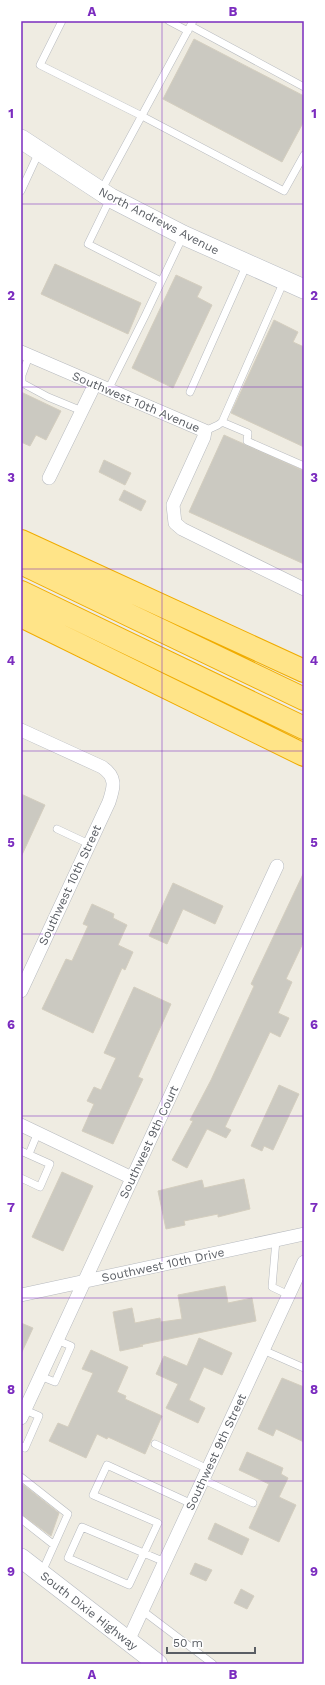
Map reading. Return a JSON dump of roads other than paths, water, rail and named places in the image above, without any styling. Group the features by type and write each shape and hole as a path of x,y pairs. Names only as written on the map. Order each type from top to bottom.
{"highway":[{"path":"21,541 304,671"},
{"path":"21,563 304,699"},
{"path":"21,592 304,728"},
{"path":"21,616 304,755"}],"main road":[{"name":"North Andrews Avenue","path":"21,139 106,195 183,236 304,289"},
{"name":"South Dixie Highway","path":"21,1558 158,1664"}],"street":[{"name":"Southwest 10th Avenue","path":"25,354 205,431 204,437 174,505 175,522 182,529 304,589"},
{"path":"49,478 95,384"},
{"name":"Southwest 10th Street","path":"21,730 97,764 106,770 112,777 113,787 111,797 21,991"},
{"name":"Southwest 9th Court","path":"23,1414 277,866"},
{"path":"21,1125 132,1178"},
{"name":"Southwest 10th Drive","path":"21,1295 304,1234"},
{"name":"Southwest 9th Street","path":"128,1641 304,1262"}],"lane":[{"path":"62,21 40,65 142,116 284,191 304,155"},
{"path":"169,21 191,26 304,87"},
{"path":"162,281 88,244 106,195 142,116 191,26"},
{"path":"21,191 39,152"},
{"path":"108,390 183,236"},
{"path":"190,392 247,264"},
{"path":"205,431 222,422 285,281"},
{"path":"25,354 22,383 48,397 82,411"},
{"path":"222,422 248,434 247,441 304,466"},
{"path":"57,829 89,844"},
{"path":"29,1154 38,1132"},
{"path":"21,1151 50,1164 40,1187 21,1178"},
{"path":"276,1240 272,1287 289,1295"},
{"path":"264,1350 303,1366"},
{"path":"21,1446 25,1448 39,1416 23,1414"},
{"path":"155,1444 253,1503"},
{"path":"165,1562 144,1553 82,1527 68,1558 129,1585 144,1553 158,1523 93,1495 107,1465 192,1504"},
{"path":"21,1477 68,1514 42,1574"},
{"path":"21,1519 54,1545"},
{"path":"143,1611 213,1664"}]}
